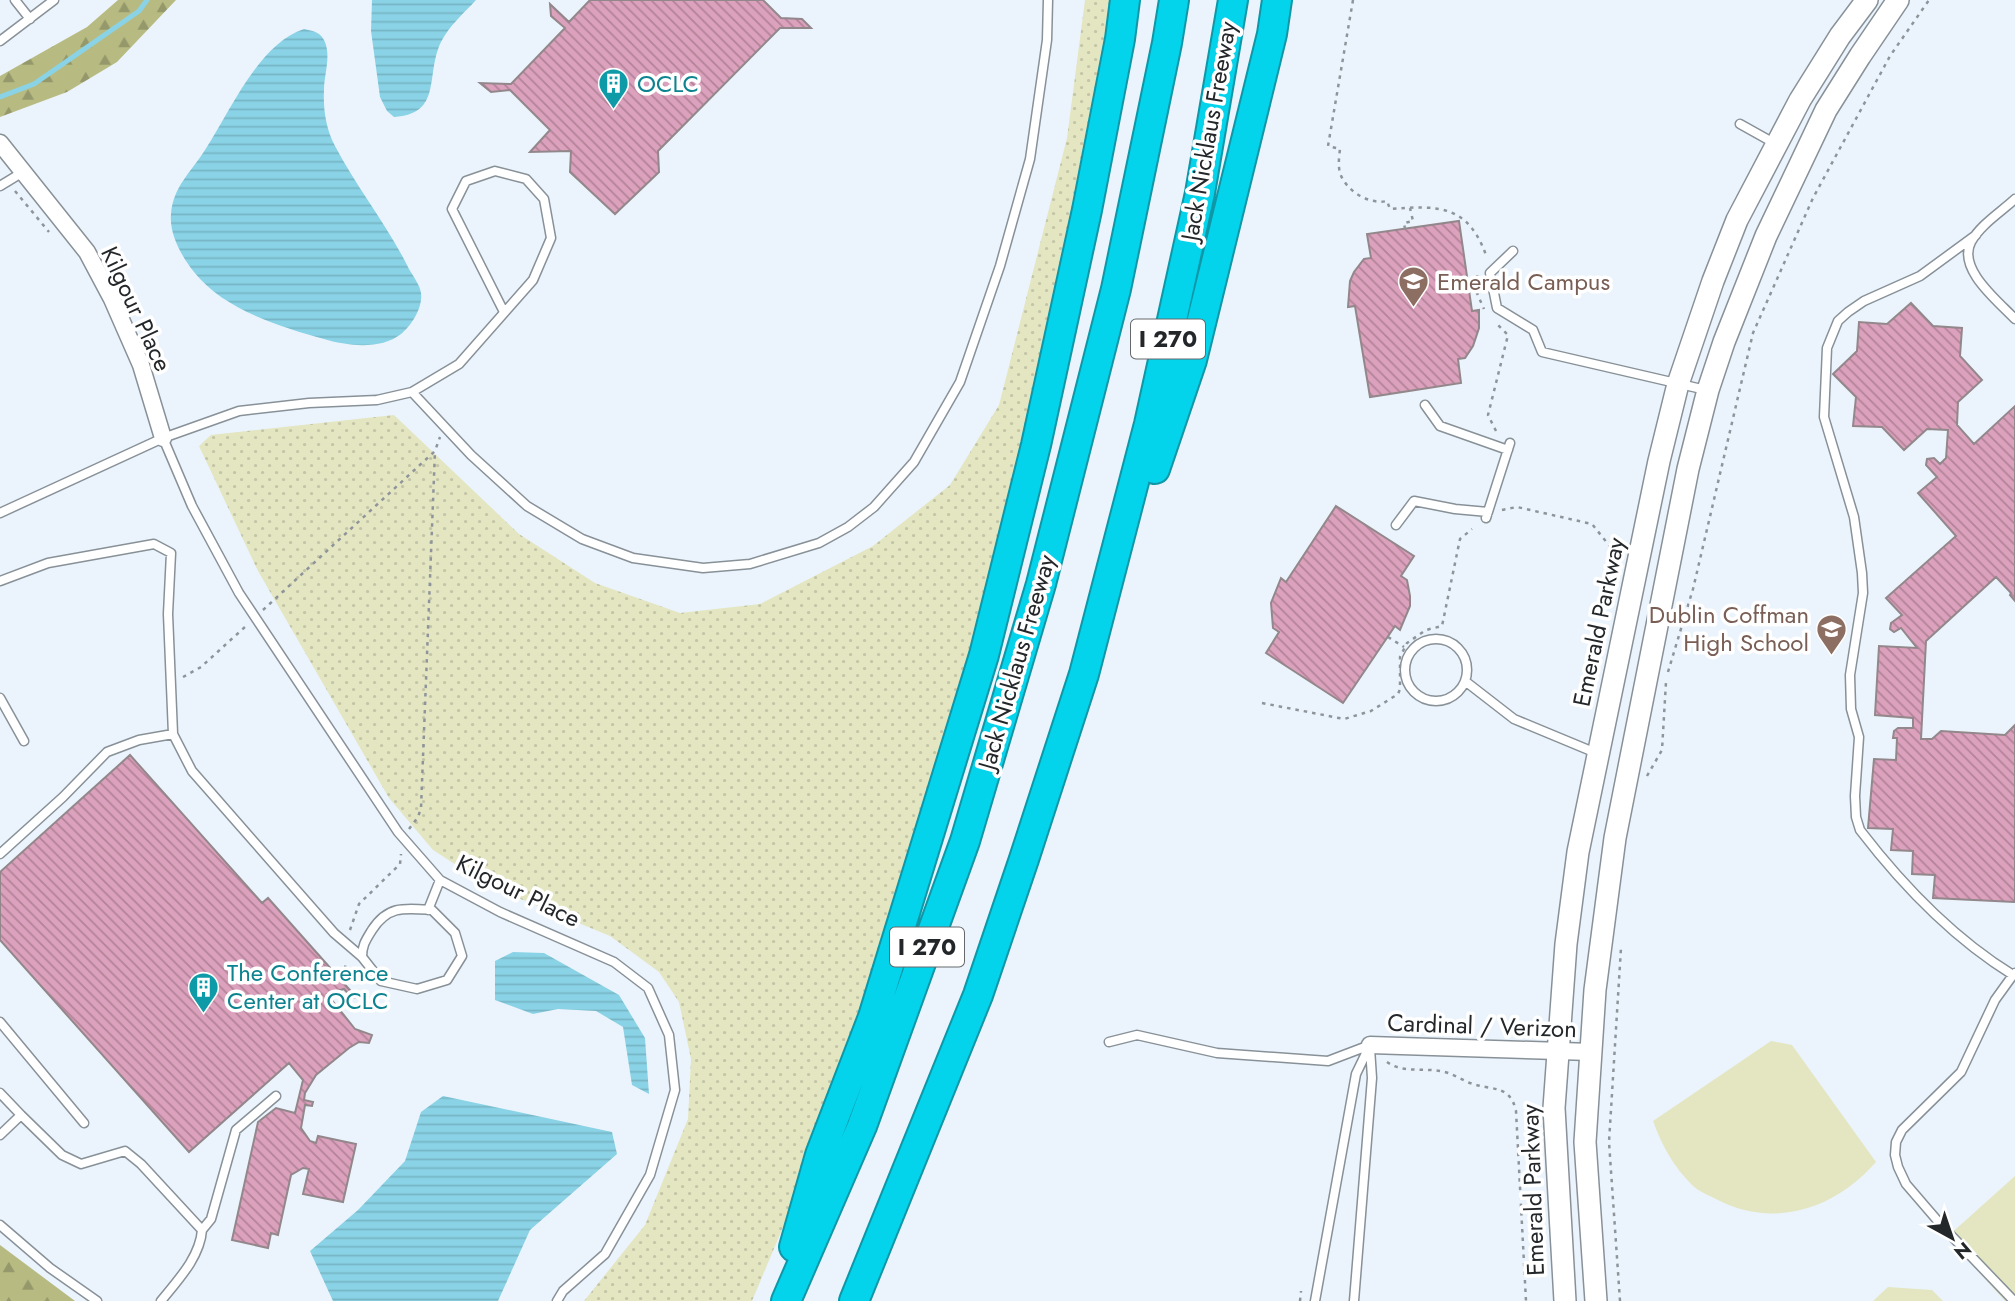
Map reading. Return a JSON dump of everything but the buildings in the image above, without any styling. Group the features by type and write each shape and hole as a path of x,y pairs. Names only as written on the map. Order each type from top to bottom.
{"highway":[{"path":"781,1301 820,1154 873,1017 984,655 1036,445 1079,249 1120,39 1125,0"},
{"name":"Jack Nicklaus Freeway","path":"786,1301 862,1126 969,829 1041,584 1116,289 1174,0"},
{"name":"Jack Nicklaus Freeway","path":"854,1301 978,995 1084,674 1161,369 1200,192 1233,0"},
{"path":"1084,674 1192,360 1272,34 1277,0"}],"main road":[{"name":"Emerald Parkway","path":"1565,1301 1554,1108 1566,944 1578,852 1659,461 1678,384 1737,220 1807,89 1840,36 1867,0"},
{"path":"1596,1301 1585,1142 1595,990 1615,838 1688,469 1708,390 1744,290 1799,165 1826,110 1898,0"}],"street":[{"name":"Kilgour Place","path":"0,143 87,252 112,299 141,365 163,438"},
{"name":"Cardinal / Verizon","path":"1370,1045 1591,1052"}],"lane":[{"path":"15,0 30,19"},
{"path":"0,41 54,0"},
{"path":"412,392 471,456 527,506 582,539 633,558 703,568 750,565 819,542 848,527 874,507 914,462 960,382 1000,266 1030,159 1047,40 1048,0"},
{"path":"1740,124 1777,145"},
{"path":"0,513 163,438 239,411 309,403 377,400 412,392 458,364 533,280 551,238 544,199 526,179 495,171 466,181 452,209 504,312"},
{"path":"4,184 23,172"},
{"path":"2014,1301 1906,1184 1895,1155 1896,1142 1902,1129 1961,1072 1995,999 2014,974 1980,954 1939,918 1860,830 1855,796 1859,737 1851,709 1850,675 1863,593 1862,573 1854,517 1824,417 1827,348 1838,321 1864,301 1920,276 1976,235 2015,199"},
{"path":"1976,235 1968,252 1969,266 2015,319"},
{"path":"1513,251 1490,273 1497,308 1533,330 1542,352 1708,390"},
{"path":"1396,525 1414,501 1487,515 1509,446 1440,426 1426,405"},
{"name":"Kilgour Place","path":"163,438 192,506 239,593 403,838 440,880 500,912 614,962 648,988 669,1035 675,1090 650,1175 605,1254 557,1301"},
{"path":"0,582 48,563 154,544 171,553 168,614 173,734 192,771 334,933 362,957 381,981 417,989 447,980 462,956 455,933 432,910 401,908 380,917 362,946 362,957"},
{"path":"1426,640 1444,640 1458,647 1465,658 1465,681 1461,688 1447,699 1428,700 1410,687 1406,678 1406,660 1411,651 1426,640"},
{"path":"1465,681 1514,719 1598,754"},
{"path":"0,698 24,741"},
{"path":"0,855 107,752 139,740 173,734"},
{"path":"428,910 440,880"},
{"path":"0,1023 84,1122"},
{"path":"1109,1042 1137,1035 1217,1053 1328,1061 1370,1045"},
{"path":"1315,1301 1356,1073 1370,1045"},
{"path":"1354,1301 1372,1078 1370,1045"},
{"path":"0,1093 62,1155 81,1164 125,1151 141,1164 202,1230"},
{"path":"161,1301 185,1272 201,1241 202,1230 211,1219 236,1130 276,1096"},
{"path":"0,1135 21,1115"},
{"path":"0,1225 50,1268 97,1301"}],"path":[{"path":"1353,0 1328,146 1340,149 1339,171 1351,190 1370,200 1382,203 1387,201 1391,209 1432,207 1447,210 1465,221 1488,257 1476,278 1476,291 1478,300 1489,314"},
{"path":"1642,785 1662,750 1667,678 1693,589 1753,333 1819,186 1890,56 1929,0"},
{"path":"4,184 48,232"},
{"path":"1405,229 1404,223 1413,221 1410,208"},
{"path":"1494,320 1508,334 1488,415 1496,431"},
{"path":"345,969 350,931 359,904 400,864 400,844 421,808 435,451 446,429"},
{"path":"171,683 201,667 435,451"},
{"path":"1487,515 1517,507 1592,524 1623,561"},
{"path":"1262,703 1344,719 1371,711 1398,694 1401,683 1400,657 1415,636 1442,626 1460,539 1472,530"},
{"path":"1388,637 1405,647"},
{"path":"1620,1301 1609,1142 1621,941"},
{"path":"1370,1045 1390,1064 1400,1069 1443,1071 1472,1084 1501,1089 1513,1099 1516,1111 1526,1301"},
{"path":"1300,1301 1301,1291"}],"green space":[{"path":"118,0 176,0 117,62 67,92 0,117 0,76 87,27"},
{"path":"1085,0 1112,0 1079,212 1002,549 926,817 799,1189 752,1301 584,1301 645,1225 688,1119 691,1059 679,1002 659,972 610,936 489,886 433,850 389,798 258,571 199,446 211,435 394,415 519,534 595,583 680,613 760,604 873,546 950,485 999,405 1067,138"},
{"path":"1771,1041 1792,1045 1876,1162 1859,1179 1822,1203 1802,1210 1759,1213 1716,1199 1692,1185 1674,1163 1653,1121"},
{"path":"2015,1176 2015,1301 2005,1301 1947,1237"},
{"path":"0,1245 75,1301 0,1301"},
{"path":"1888,1287 1932,1290 1943,1301 1873,1301"}],"water":[{"path":"372,0 476,0 444,36 436,55 426,101 420,109 409,114 394,117 387,111 380,97 371,31"},
{"path":"304,29 319,34 327,48 324,104 332,139 420,290 420,304 413,321 401,334 384,343 353,345 333,341 272,323 237,307 206,285 194,272 174,237 172,204 184,180 259,64 288,37"},
{"path":"513,952 544,953 619,995 645,1038 649,1094 632,1085 623,1027 596,1011 558,1009 533,1014 495,1000 495,961"},
{"path":"443,1096 612,1132 617,1154 530,1230 498,1301 333,1301 310,1251 358,1210 405,1161 421,1112"}],"waterway":[{"path":"0,97 34,84 139,11 147,0"}],"place":[{"name":"OCLC","path":"614,111"},
{"name":"Emerald Campus","path":"1414,309"},
{"name":"Dublin Coffman High School","path":"1832,656"},
{"name":"The Conference Center at OCLC","path":"204,1014"}]}
